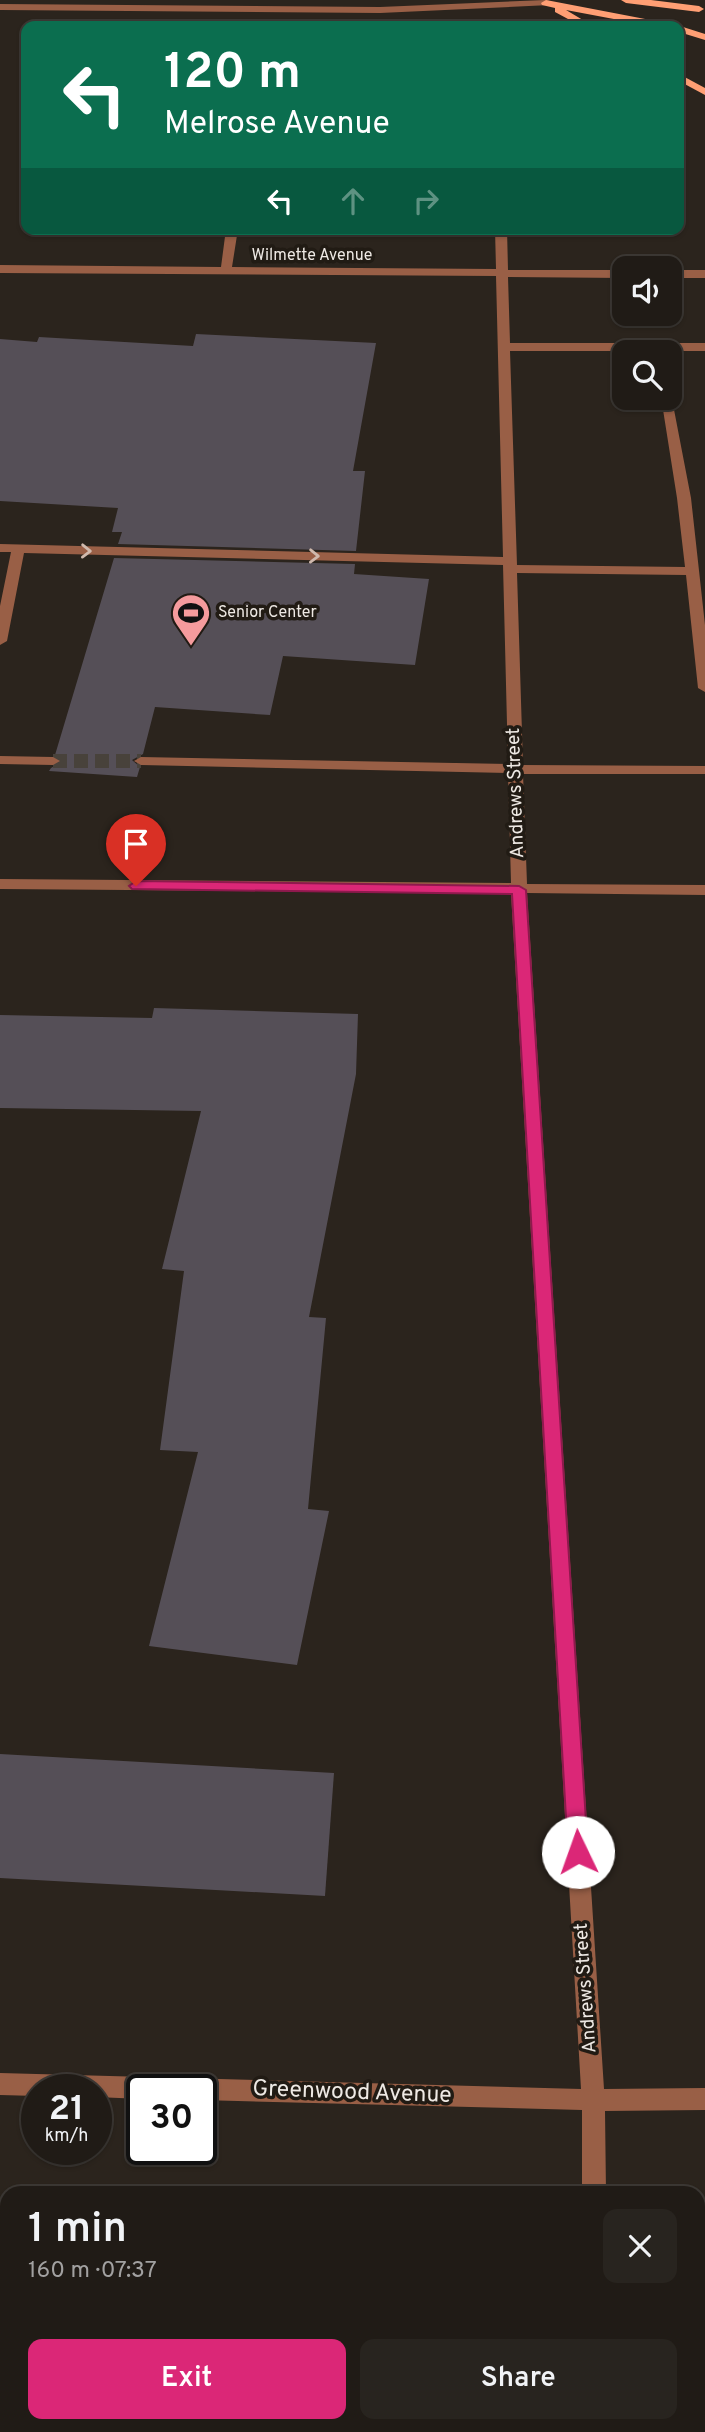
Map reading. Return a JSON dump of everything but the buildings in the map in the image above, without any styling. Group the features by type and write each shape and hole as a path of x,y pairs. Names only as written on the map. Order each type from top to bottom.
{"main road":[{"path":"626,0 703,10"},
{"path":"683,0 703,10"},
{"path":"544,1 579,21"},
{"path":"544,1 642,21"},
{"path":"684,31 705,37"},
{"path":"684,80 705,92"}],"street":[{"path":"0,3 321,5 380,10 544,1"},
{"path":"226,271 231,235"},
{"name":"Andrews Street","path":"501,235 519,890 593,2099 594,2186"},
{"name":"Wilmette Avenue","path":"0,269 612,274"},
{"path":"682,274 705,274"},
{"path":"504,347 612,348"},
{"path":"682,348 705,347"},
{"path":"669,410 684,498 705,688"},
{"path":"0,548 692,571"},
{"path":"0,641 18,549"},
{"path":"0,760 53,761"},
{"path":"141,761 705,770"},
{"path":"0,884 705,890"},
{"name":"Greenwood Avenue","path":"0,2084 593,2099 705,2099"}],"tunnel":[{"path":"53,761 141,761"}],"place":[{"name":"Senior Center","path":"191,647"}],"route":[{"path":"136,886 519,890 578,1852"}]}
